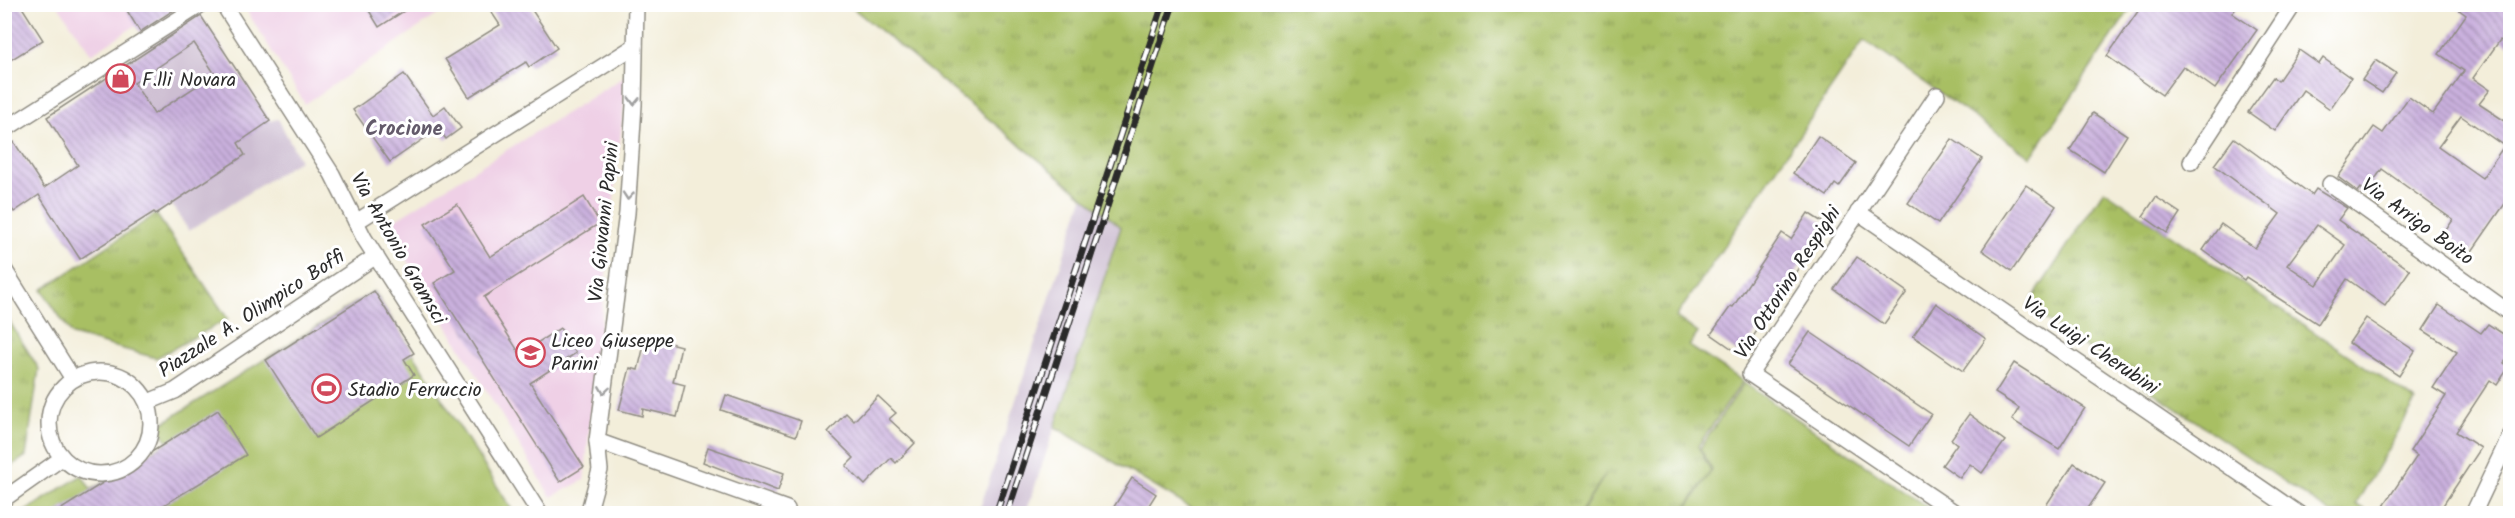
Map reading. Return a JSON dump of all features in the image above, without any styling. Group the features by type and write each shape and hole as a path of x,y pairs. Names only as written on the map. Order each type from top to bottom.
{"street":[{"path":"4,130 202,4"},
{"name":"Via Antonio Gramsci","path":"223,4 332,174 376,256 540,513"},
{"name":"Via Giovanni Papini","path":"588,513 600,470 597,441 627,213 633,138 636,4"},
{"path":"2192,162 2294,4"},
{"path":"356,222 635,46"},
{"name":"Via Ottorino Respighi","path":"1937,94 1750,374 1957,513"},
{"name":"Via Arrigo Boito","path":"2330,184 2511,313"},
{"name":"Via Luigi Cherubini","path":"1858,212 2299,513"},
{"name":"Piazzale A. Olimpico Boffi","path":"148,402 174,391 376,256"},
{"path":"4,269 73,379 59,391 48,417 50,435 62,458 4,499"},
{"name":"Piazzale A. Olimpico Boffi","path":"62,458 76,469 93,475 116,473 132,465 149,442 152,424 148,402 138,387 123,376 106,371 92,372 73,379"},
{"path":"2473,513 2511,436"},
{"path":"597,441 787,509"}],"shaded area":[{"path":"58,5 168,5 91,54"},
{"path":"243,5 452,5 305,104"},
{"path":"1147,5 1122,227 1026,513 978,514"},
{"path":"199,13 270,121 278,119 300,160 189,231 92,84"},
{"name":"Liceo Giuseppe Parini","path":"627,75 584,480 551,497 386,225"}],"green space":[{"path":"849,5 2133,5 2031,157 1864,40 1676,317 1698,333 1689,346 1743,381 1698,446 1711,471 1682,514 1581,513 1605,475 1580,513 1199,513 1055,427 1121,227"},
{"path":"2104,190 2416,401 2356,504 2371,513 2331,513 2027,307"},
{"path":"156,214 228,319 156,358 72,335 42,290"},
{"name":"Stadio Ferruccio","path":"374,291 514,513 21,514 82,475 91,490 168,442 158,426"},
{"path":"4,313 39,369 26,456 5,470"},
{"path":"1744,383 1936,513 1684,513 1712,470 1700,448"}],"building":[{"path":"4,4 20,4 43,40 4,64"},
{"path":"123,4 183,4 140,32"},
{"path":"365,4 415,4 379,27"},
{"path":"486,4 528,4 557,48 529,67 526,62 469,97 445,59 500,25"},
{"path":"2143,4 2238,4 2232,13 2257,30 2215,89 2183,66 2162,95 2107,56"},
{"path":"2451,4 2497,4 2511,14 2511,47 2500,40 2473,78 2490,90 2479,104 2511,125 2511,195 2468,257 2440,239 2453,220 2382,169 2366,192 2361,188 2358,192 2338,177 2374,127 2383,133 2409,97 2433,114 2464,71 2439,54 2466,15","holes":["2461,116 2504,146 2482,178 2438,147"]},
{"path":"201,16 270,121 238,143 245,155 156,214 154,212 80,259 39,195 14,212 4,198 4,148 14,142 44,188 78,165 47,117","holes":["194,43 215,74 154,114 134,83"]},
{"path":"2299,50 2319,64 2323,58 2351,78 2330,109 2303,90 2275,131 2248,112 2273,77 2278,81"},
{"path":"2376,60 2396,73 2382,93 2362,80"},
{"path":"404,74 433,115 445,106 461,128 446,139 438,129 390,162 353,110"},
{"path":"2093,113 2127,135 2104,172 2070,150"},
{"path":"1818,136 1856,163 1839,187 1835,184 1827,196 1793,173"},
{"path":"2234,138 2312,195 2316,189 2347,208 2338,220 2410,270 2385,306 2347,279 2318,324 2246,277 2244,280 2203,250 2221,224 2255,248 2280,214 2214,165","holes":["2317,225 2345,245 2317,285 2287,265"]},
{"path":"1952,139 1982,159 1938,224 1908,203"},
{"path":"2026,185 2056,206 2012,271 1982,250"},
{"path":"584,197 600,223 484,297 520,354 560,328 576,353 530,383 584,467 560,482 434,283 455,270 425,224 457,204 490,257"},
{"path":"2156,197 2180,213 2167,233 2143,216"},
{"path":"1808,213 1827,225 1741,355 1711,334 1731,306 1733,307 1782,233 1791,239"},
{"path":"1857,257 1907,292 1884,324 1834,289"},
{"path":"374,291 414,353 404,359 414,375 316,438 266,360"},
{"path":"1936,303 1986,339 1963,371 1913,336"},
{"path":"2439,305 2481,333 2488,324 2511,339 2511,354 2504,363 2509,367 2497,385 2490,380 2456,432 2481,448 2438,513 2397,513 2384,505 2417,456 2410,451 2446,396 2433,388 2457,352 2423,330"},
{"path":"2366,318 2415,351 2399,376 2349,343"},
{"path":"1810,332 1931,414 1909,446 1788,364"},
{"path":"646,337 681,346 673,382 685,385 677,417 643,409 642,416 619,410 630,368 638,370"},
{"path":"2014,363 2085,408 2059,449 2012,420 2019,408 1995,393"},
{"path":"726,395 801,421 796,436 721,410"},
{"path":"878,396 896,413 889,419 915,443 896,463 891,458 865,485 846,466 854,458 828,432 846,413 854,421"},
{"path":"218,410 246,455 151,513 55,513"},
{"path":"1969,414 2005,441 1982,473 1970,464 1960,478 1942,465 1957,444 1951,439"},
{"path":"708,447 784,473 778,491 703,462"},
{"path":"2074,463 2105,483 2085,513 2041,513"},
{"path":"1132,478 1156,494 1144,513 1110,513"}],"railway":[{"path":"996,514 1163,4"},
{"path":"1007,514 1173,4"}],"place":[{"name":"F.lli Novara","path":"121,79"},
{"name":"Liceo Giuseppe Parini","path":"530,352"},
{"name":"Stadio Ferruccio","path":"327,389"}],"district":[{"name":"Crocione","path":"404,128"}]}
